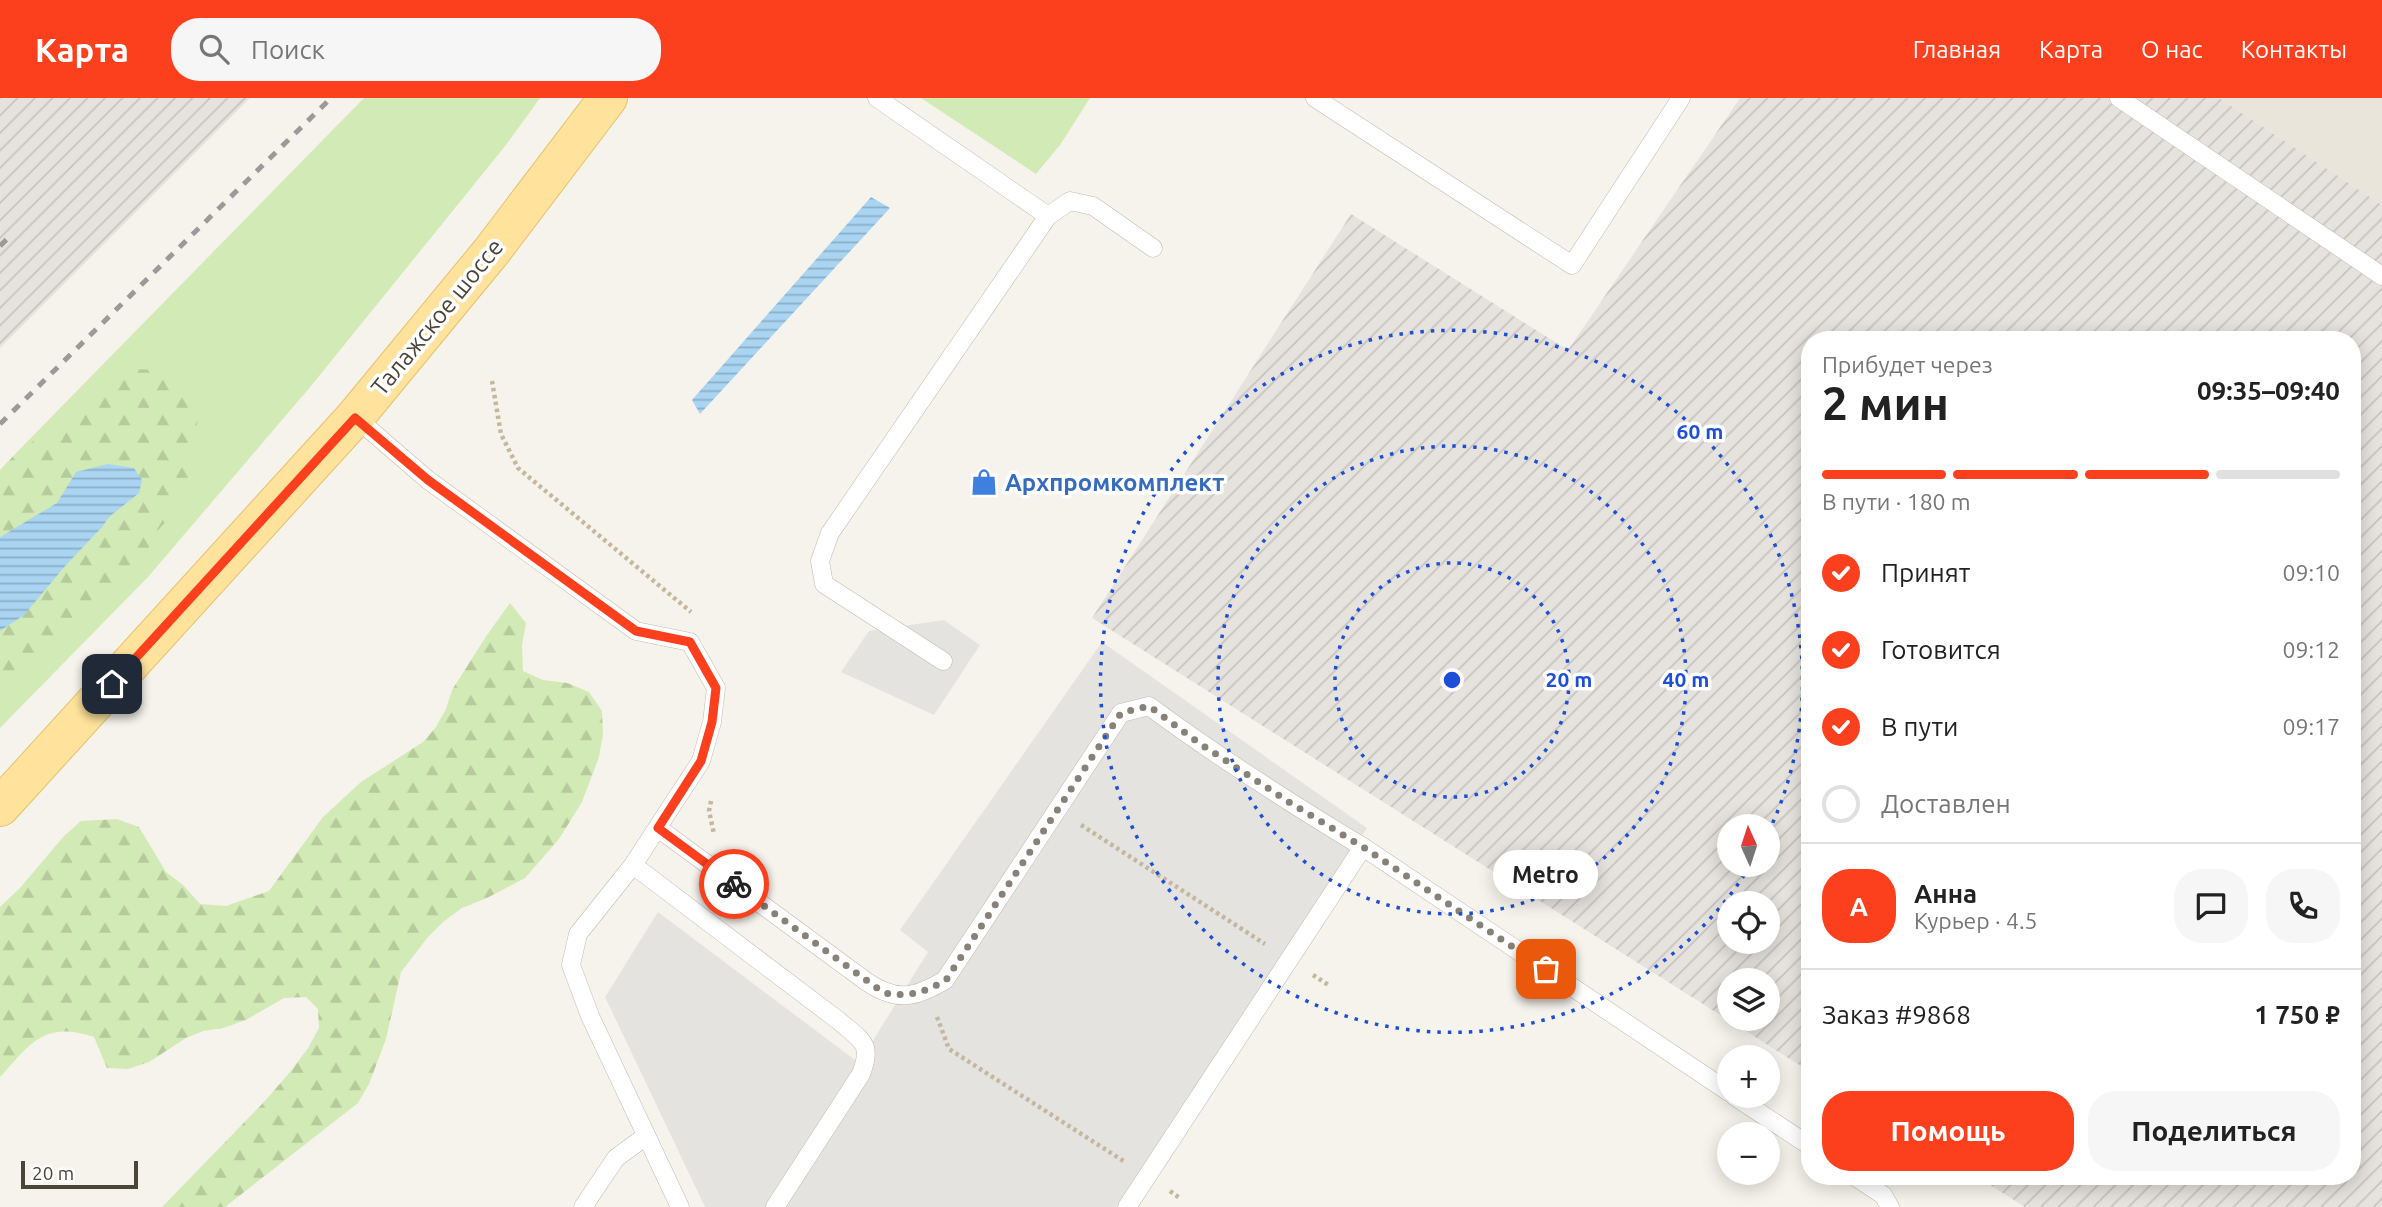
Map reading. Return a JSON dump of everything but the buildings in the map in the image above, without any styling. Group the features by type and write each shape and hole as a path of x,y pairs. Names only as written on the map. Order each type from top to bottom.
{"main road":[{"name":"Талажское шоссе","path":"0,807 355,418 491,252 608,98"}],"lane":[{"path":"877,98 1048,216"},
{"path":"1315,98 1572,265 1681,98"},
{"path":"2119,98 2382,276"},
{"path":"943,661 824,584 820,561 830,533 1048,216 1070,201 1093,206 1153,248"},
{"path":"355,418 428,480 636,631 690,642 716,688 712,722 701,761 633,865 578,934 571,965 590,1016 680,1207"},
{"path":"658,828 884,993 903,996 926,991 946,980 1121,713 1149,706 1233,765 1363,847 1717,1084"},
{"path":"1127,1207 1363,847"},
{"path":"633,865 839,1021 864,1043 867,1058 861,1074 775,1207"},
{"path":"1752,1108 1801,1140"},
{"path":"583,1207 616,1158 646,1136"},
{"path":"1868,1185 1883,1195 1890,1207"}],"path":[{"path":"492,381 501,434 518,468 697,617"},
{"path":"711,800 709,811 717,845"},
{"path":"1057,809 1330,986"},
{"path":"926,991 949,1049 1181,1199"}],"shaded area":[{"path":"0,98 250,98 0,348"},
{"path":"1740,98 2219,98 2382,205 2382,1207 2025,1207 1990,1185 2361,1185 2361,331 1801,331 1801,1066 1780,1053 1780,1045 1768,1045 1746,1031 1780,1031 1780,968 1717,968 1717,1013 1092,618 1351,214 1568,350"},
{"path":"2219,98 2382,98 2382,205"},
{"path":"944,620 980,645 934,715 841,672 869,631"},
{"path":"1102,642 1367,828 1116,1207 705,1207 605,997 658,912 859,1063 928,952 900,930"}],"green space":[{"path":"364,98 540,98 506,145 311,386 148,577 0,728 0,641 18,451"},
{"path":"921,98 1090,98 1060,145 1036,174"},
{"path":"128,369 168,370 193,379 198,407 195,461 187,489 176,511 159,529 128,578 91,618 52,650 0,703 0,631 24,615 109,517 139,494 94,466 77,472 57,503 0,537 0,470 18,451 89,406"},
{"path":"510,603 526,623 522,645 523,671 543,680 567,683 589,692 602,711 603,734 599,757 582,802 559,839 525,878 462,908 443,922 401,972 386,1039 369,1084 358,1103 225,1207 162,1207 291,1071 319,1028 318,1009 306,997 284,998 246,1020 186,1038 149,1062 128,1069 107,1068 94,1037 77,1032 50,1033 30,1045 0,1077 0,907 81,821 117,819 139,827 166,872 183,885 200,904 226,906 269,891 323,817 361,782 423,742 436,727 452,690"}],"water":[{"path":"871,197 890,208 700,414 692,400"},
{"path":"108,464 134,468 142,480 139,493 109,517 24,615 0,631 0,537 57,503 76,472"}],"railway":[{"path":"0,424 331,98"},
{"path":"0,246 9,237"}],"way so far":[{"path":"734,884 884,993 903,996 926,991 946,980 1121,713 1149,706 1199,743 1363,847 1546,969"}],"place":[{"name":"Архпромкомплект","path":"984,482"},
{"name":"Metro","path":"1546,969"}],"route":[{"path":"112,684 355,418 428,480 636,631 690,642 716,688 712,722 701,761 658,828 734,884"}]}
